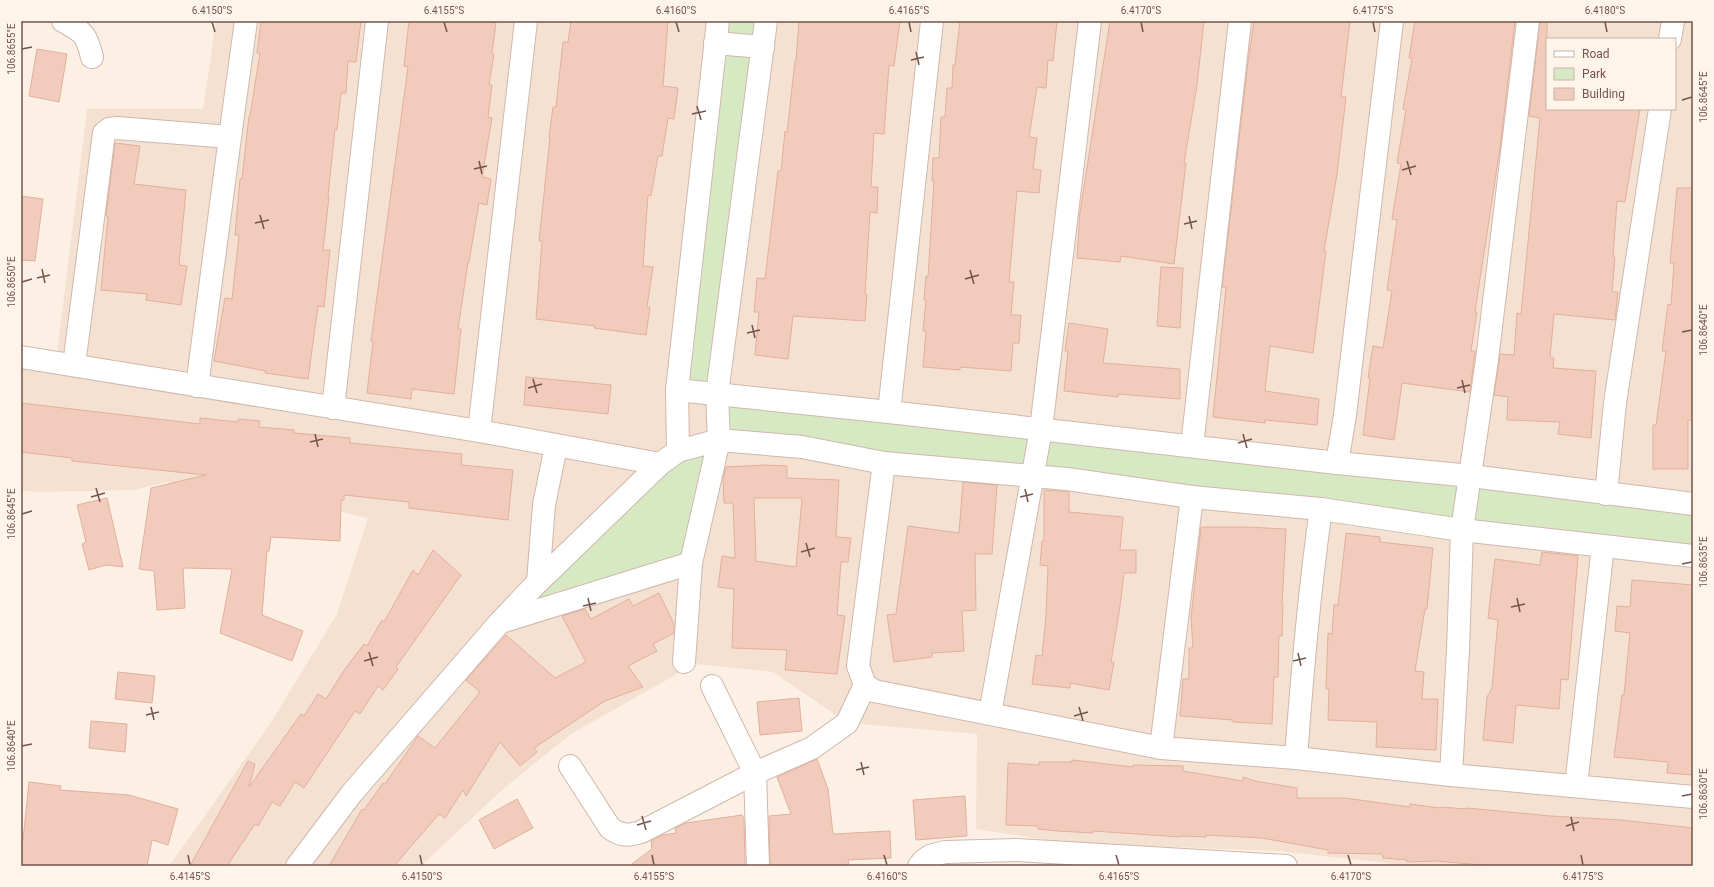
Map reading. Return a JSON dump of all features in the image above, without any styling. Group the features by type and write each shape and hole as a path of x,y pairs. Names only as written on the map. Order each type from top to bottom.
{"street":[{"path":"63,21 83,33 88,40 92,57"},
{"path":"197,386 246,21"},
{"path":"333,408 377,21"},
{"path":"480,431 526,21"},
{"path":"678,451 677,390 718,21"},
{"path":"684,662 691,562 718,440 717,394 766,21"},
{"path":"889,412 932,21"},
{"path":"990,714 1031,475 1041,429 1090,21"},
{"path":"1192,446 1240,21"},
{"path":"1337,463 1346,407 1392,21"},
{"path":"1451,775 1458,650 1462,530 1487,360 1528,21"},
{"path":"1670,38 1673,21"},
{"path":"716,43 763,47"},
{"path":"1606,494 1615,403 1660,110"},
{"path":"74,365 104,133 109,129 117,128 230,136"},
{"path":"21,357 480,431 660,464"},
{"path":"677,390 889,412 1337,463 1471,476 1693,504"},
{"path":"297,866 352,793 500,622 538,582 660,464 678,451 718,440 802,447 884,463 1031,475 1192,497 1321,509 1462,530 1693,556"},
{"path":"538,582 544,505 556,446"},
{"path":"884,463 858,666 865,685 874,691 1161,748 1296,758 1451,775 1693,797"},
{"path":"1161,748 1192,497"},
{"path":"1296,758 1303,666 1313,567 1321,509"},
{"path":"1576,786 1603,546"},
{"path":"500,622 691,562"},
{"path":"570,766 610,828 617,833 624,835 641,832 755,773 812,748 846,723 865,685"},
{"path":"712,686 755,773 758,866"},
{"path":"919,866 930,856 945,852 1017,850 1090,860 1231,862 1286,866"}],"shaded area":[{"path":"216,21 1693,21 1693,866 1414,866 1278,851 1066,843 976,829 977,734 847,723 773,672 695,664 571,734 502,790 421,866 169,866 270,724 337,614 368,518 257,492 167,482 133,490 35,492 21,490 21,350 57,354 87,109 203,109"}],"green space":[{"path":"718,21 766,21 717,394 677,390"},
{"path":"717,394 1693,504 1693,556 719,440 691,563 500,622 660,464 718,440"}],"building":[{"path":"261,21 361,21 356,62 348,61 346,93 341,93 337,130 335,129 323,250 330,250 324,307 318,306 308,379 265,373 266,371 214,361 225,298 232,299 239,235 235,235 240,179 242,179 249,116 260,53 257,53"},
{"path":"409,21 482,21 496,23 492,53 494,54 489,85 492,85 488,117 492,118 482,177 491,179 487,205 479,203 468,262 458,329 461,329 454,394 412,389 411,399 367,393 373,342 371,341 408,67 404,66"},
{"path":"571,21 668,21 663,86 678,88 674,119 668,118 662,156 658,156 651,196 648,195 643,266 653,267 647,307 650,307 646,335 594,328 595,326 536,319 542,241 539,241 549,137 553,107 556,107 563,42 568,42"},
{"path":"799,21 900,21 894,66 889,65 884,134 874,133 871,187 878,187 877,213 870,212 865,294 867,294 865,321 793,316 788,359 755,355 759,312 754,312 757,278 765,279 778,171 781,171 785,131 787,132 796,61"},
{"path":"960,21 1057,21 1053,61 1048,60 1046,88 1037,87 1029,137 1037,138 1033,169 1041,170 1039,193 1017,191 1009,282 1014,282 1011,315 1021,315 1019,343 1013,343 1011,371 960,367 960,370 923,367 926,331 923,331 926,300 924,300 926,276 928,277 934,181 932,181 933,158 939,158 941,117 945,117 947,88 952,88 953,65 955,65"},
{"path":"1110,21 1204,21 1197,85 1184,163 1186,163 1174,264 1121,256 1120,262 1077,258 1080,212"},
{"path":"1254,21 1350,21 1341,97 1346,97 1337,174 1324,251 1326,251 1313,353 1270,346 1265,391 1319,399 1317,425 1265,420 1265,423 1213,417 1226,287 1222,287"},
{"path":"1415,21 1515,21 1500,148 1475,312 1477,312 1471,351 1475,351 1470,392 1402,383 1394,440 1363,435 1370,378 1368,378 1373,346 1383,348 1392,291 1387,290 1397,220 1392,219 1401,164 1397,163 1406,110 1403,109 1412,58 1409,58"},
{"path":"1540,21 1547,21 1546,110 1640,110 1625,202 1617,201 1612,292 1618,292 1615,320 1554,314 1550,358 1554,358 1553,368 1596,371 1591,438 1558,434 1560,422 1507,420 1508,397 1494,395 1500,354 1514,355 1517,313 1521,314 1540,118 1529,116"},
{"path":"37,49 67,54 59,102 29,96"},
{"path":"115,143 140,146 134,184 186,190 179,265 187,266 181,305 146,300 147,294 101,290 108,216 106,216"},
{"path":"1677,188 1693,188 1693,420 1688,420 1688,469 1653,469 1653,425 1656,425 1666,351 1662,351 1668,304 1671,305 1674,263 1670,263"},
{"path":"21,196 43,199 35,261 21,260"},
{"path":"1161,267 1183,268 1180,328 1157,326"},
{"path":"1069,323 1108,329 1103,363 1180,369 1180,399 1118,394 1118,397 1064,391 1068,351 1065,351"},
{"path":"526,377 611,385 608,414 524,405"},
{"path":"21,403 200,424 200,418 238,422 238,419 260,421 259,427 294,430 294,433 350,438 350,443 462,454 461,465 513,470 508,520 409,508 409,502 344,495 344,500 341,500 340,541 271,537 269,551 267,551 262,615 303,631 292,661 220,633 232,569 183,568 185,608 157,610 154,571 139,569 151,488 206,475 72,461 72,458 21,452"},
{"path":"765,465 787,466 787,478 839,480 836,537 851,538 848,562 841,562 837,615 845,616 837,674 785,670 787,650 732,648 734,589 718,587 722,556 735,558 733,503 724,503 723,479 726,467","holes":["754,498 802,498 796,567 756,561"]},
{"path":"963,482 997,485 992,554 975,554 976,610 962,611 964,651 932,653 932,657 894,662 887,615 896,614 908,526 959,533"},
{"path":"1044,490 1069,492 1069,512 1123,517 1120,550 1136,550 1136,573 1124,573 1111,662 1114,662 1109,690 1070,683 1070,688 1032,684 1036,655 1042,656 1046,616 1048,566 1040,565 1042,541 1044,541"},
{"path":"107,498 123,567 106,565 89,570 82,544 86,542 77,505"},
{"path":"1201,527 1286,529 1282,636 1279,636 1278,677 1274,677 1272,724 1233,722 1233,720 1180,716 1183,679 1189,679 1189,648 1193,648 1191,617"},
{"path":"1346,533 1380,537 1380,542 1433,548 1427,609 1425,609 1415,671 1424,672 1422,699 1438,699 1436,750 1376,747 1377,722 1328,720 1329,690 1326,689 1328,633 1332,634 1334,605 1338,605"},
{"path":"433,550 461,575 396,667 398,669 383,690 378,686 360,714 355,711 304,788 295,782 280,806 272,802 258,826 255,824 227,866 190,866 248,761 255,764 249,787 301,714 304,716 318,694 326,699 345,669 364,644 367,646 382,620 384,622 413,570 418,575"},
{"path":"1542,552 1578,556 1568,680 1561,679 1559,709 1516,705 1513,743 1483,740 1487,697 1492,688 1498,620 1488,618 1495,559 1540,565"},
{"path":"1632,580 1693,585 1693,775 1667,773 1668,762 1614,757 1622,695 1624,695 1630,633 1615,631 1617,606 1630,607"},
{"path":"659,593 674,624 674,633 653,644 657,651 628,666 643,687 605,701 534,748 537,752 520,766 500,742 466,796 463,790 445,818 439,814 394,866 329,866 362,809 364,810 383,783 385,784 418,736 435,748 480,692 466,680 506,635 555,678 586,662 562,616 585,609 591,619 629,599 633,606"},
{"path":"118,672 155,676 152,703 115,699"},
{"path":"799,698 802,731 760,735 757,702"},
{"path":"91,721 127,724 125,752 89,748"},
{"path":"817,759 828,789 833,834 890,831 891,858 848,860 849,866 770,866 769,816 791,814 777,777"},
{"path":"1072,760 1133,767 1133,765 1183,766 1183,771 1243,781 1243,777 1255,781 1297,788 1297,798 1345,798 1410,807 1410,804 1440,808 1467,808 1551,816 1621,820 1693,828 1693,866 1494,866 1436,861 1407,862 1407,860 1383,858 1382,854 1328,853 1328,850 1262,838 1206,835 1206,837 1180,837 1093,831 1093,833 1038,829 1038,826 1006,825 1008,763 1039,765 1039,762 1072,762"},
{"path":"29,782 61,786 60,790 129,795 178,809 168,845 152,840 147,866 21,866 21,840 23,840"},
{"path":"965,796 967,836 916,840 913,800"},
{"path":"517,799 533,828 494,849 479,820"},
{"path":"742,815 744,819 745,866 629,866 652,849 651,841 663,835 676,833 675,828 686,823"}]}
